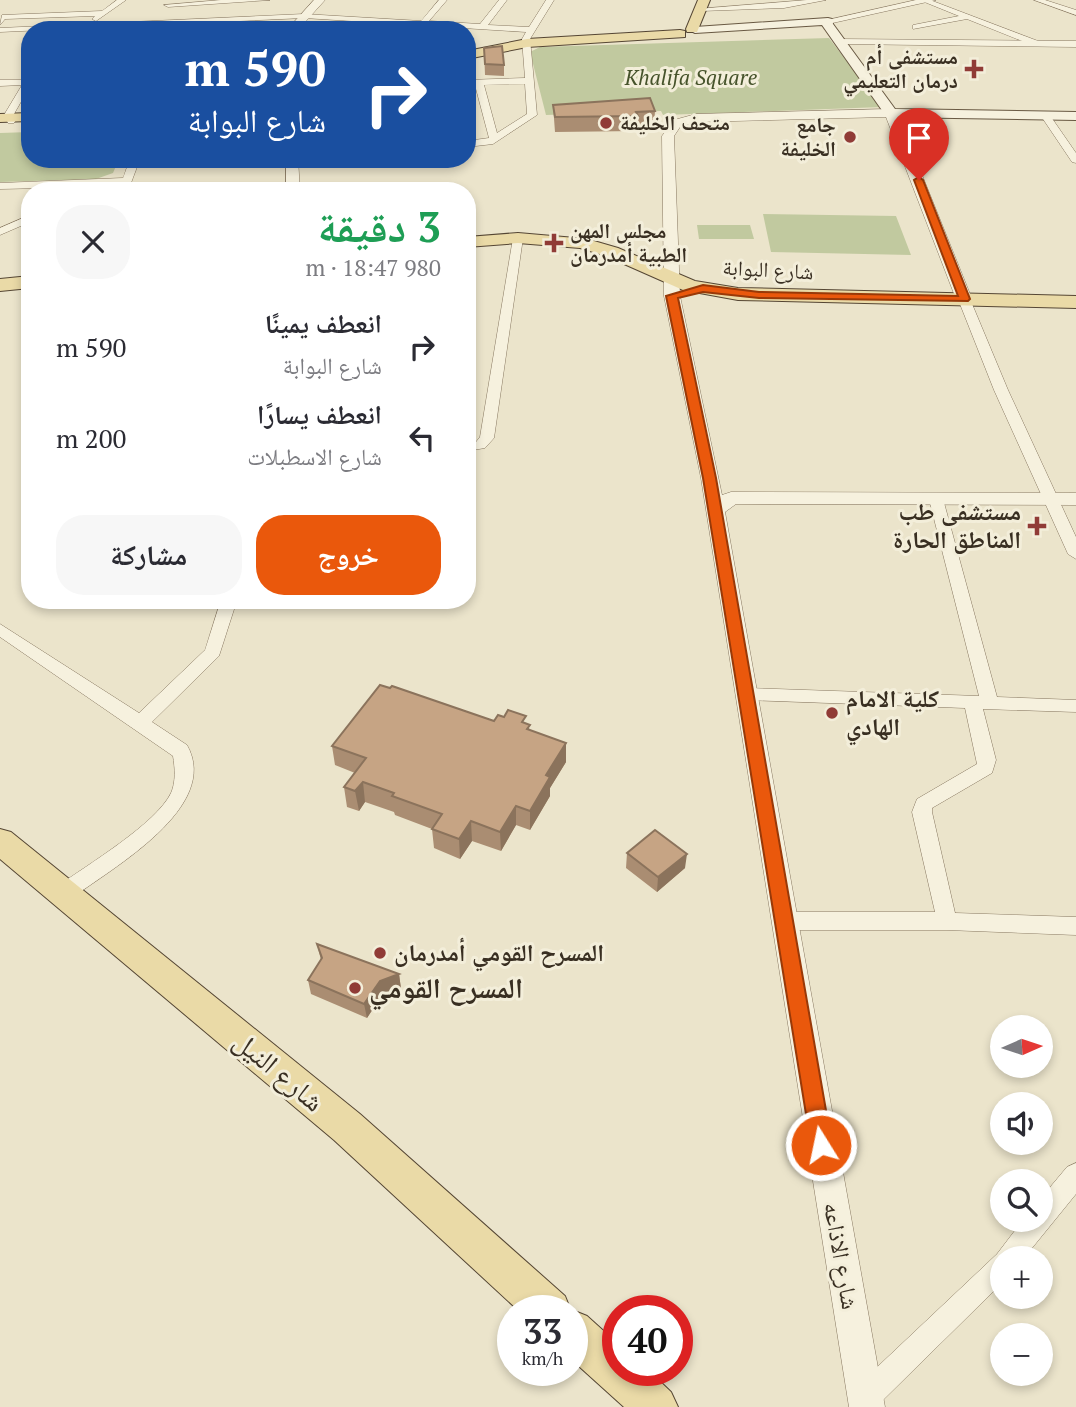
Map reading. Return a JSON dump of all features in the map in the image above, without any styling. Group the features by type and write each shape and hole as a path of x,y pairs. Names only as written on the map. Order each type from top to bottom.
{"main road":[{"path":"687,31 697,7"},
{"path":"476,51 528,38 830,25 888,107 940,114 1076,116"},
{"name":"شارع البوابة","path":"476,239 521,234 573,237 620,248 671,282 737,288 963,297"},
{"name":"شارع البوابة","path":"476,240 554,239 594,246 628,258 671,282 759,295 1076,299"},
{"path":"0,288 21,285"},
{"name":"شارع النيل","path":"0,841 347,1127 532,1295"},
{"path":"588,1345 656,1407"}],"street":[{"path":"93,21 121,0"},
{"path":"247,18 266,0"},
{"path":"147,21 171,3 266,0"},
{"path":"300,21 320,0"},
{"path":"425,21 443,0"},
{"path":"482,27 503,0"},
{"path":"476,142 494,139 532,115 528,81 528,38 550,0"},
{"path":"697,7 824,0 823,17 830,25 929,1 1035,43"},
{"path":"1040,0 1076,13"},
{"path":"2,16 124,14"},
{"path":"198,21 304,16 389,21"},
{"path":"916,27 967,17"},
{"path":"476,27 528,38"},
{"path":"842,41 1076,44"},
{"path":"476,82 528,81"},
{"path":"0,83 21,82"},
{"path":"480,82 494,139"},
{"path":"5,118 21,93"},
{"path":"888,107 963,297 1049,498 1076,554"},
{"name":"شارع الاذاعه","path":"866,1402 709,478 671,282 668,136 673,125 696,118 888,107"},
{"path":"1046,116 1076,160"},
{"path":"0,186 21,186"},
{"path":"0,232 21,222"},
{"path":"0,225 21,225"},
{"path":"476,446 487,438 518,238"},
{"path":"709,478 739,489 812,497"},
{"path":"714,510 731,498 1076,499"},
{"path":"936,499 981,703 988,760 985,768 924,804 922,812 947,921"},
{"path":"140,723 214,652 226,609"},
{"path":"0,629 181,750 186,769 178,797 160,819 65,892"},
{"path":"746,694 1076,706"},
{"path":"784,921 947,921 1076,926"},
{"path":"1053,1202 1076,1175"},
{"path":"1018,1246 1029,1232"},
{"path":"866,1402 990,1277"}],"green space":[{"name":"Khalifa Square","path":"829,38 882,107 663,115 661,111 546,115 530,52 540,47"},
{"path":"21,132 21,168 115,168 113,173 96,179 0,182 0,133"},
{"path":"763,214 896,216 911,255 771,252"},
{"path":"697,225 750,225 754,239 699,239"}],"building":[{"path":"502,46 504,65 485,64 484,48"},
{"path":"650,98 655,111 636,112 638,116 555,117 553,105"},
{"path":"380,685 390,688 392,686 494,721 498,715 504,717 508,710 526,716 522,722 530,725 527,729 566,743 546,775 550,777 530,811 516,806 500,832 471,821 459,839 432,829 442,814 363,782 355,791 344,787 366,758 332,746"},
{"path":"655,830 687,854 658,877 627,853"},
{"path":"317,944 399,974 380,981 364,1004 308,980 322,958"}],"place":[{"name":"مستشفى أم درمان التعليمي","path":"974,69"},
{"name":"متحف الخليفة","path":"606,123"},
{"name":"جامع الخليفة","path":"850,137"},
{"name":"مجلس المهن الطبية أمدرمان","path":"554,243"},
{"name":"مستشفى طب المناطق الحارة","path":"1037,526"},
{"name":"كلية الامام الهادي","path":"832,713"},
{"name":"المسرح القومي أمدرمان","path":"380,953"},
{"name":"المسرح القومي","path":"355,988"}],"route":[{"path":"821,1145 709,478 672,296 703,288 759,295 964,299 919,180"}]}
